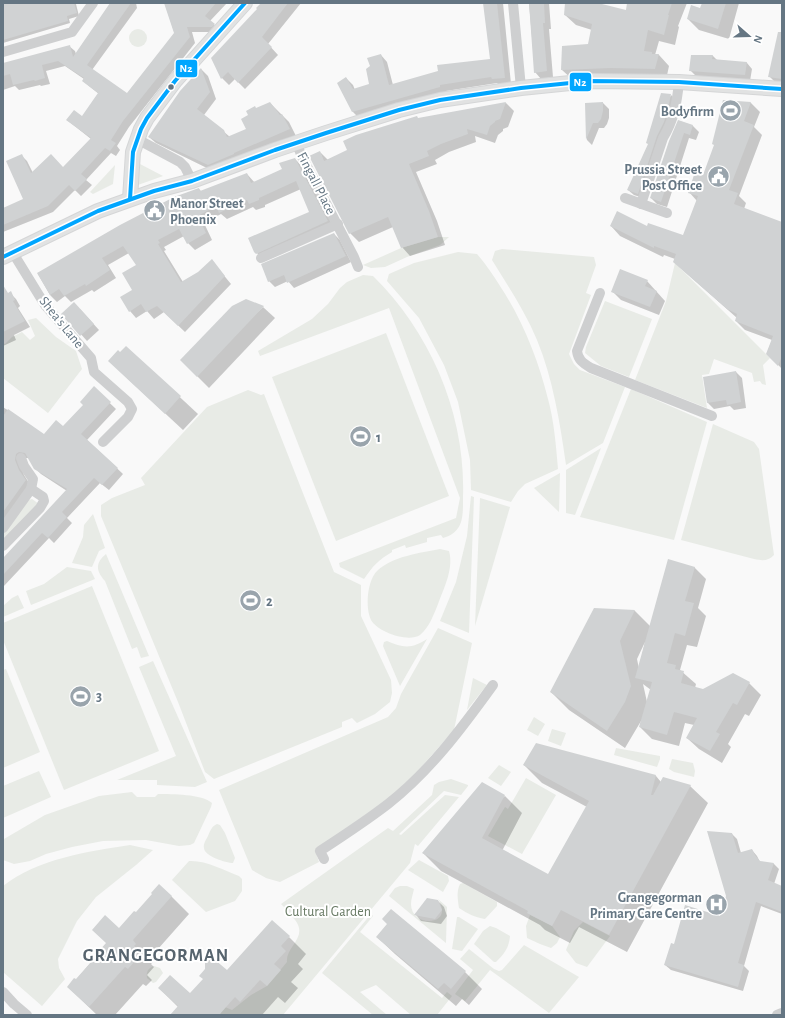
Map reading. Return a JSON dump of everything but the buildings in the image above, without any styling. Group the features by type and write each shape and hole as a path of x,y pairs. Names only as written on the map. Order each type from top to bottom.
{"main road":[{"path":"130,200 132,164 137,139 147,118 182,73 245,3"},
{"path":"8,255 54,231 98,211 160,188 192,180 296,142 399,110 440,100 521,88 596,80 679,82 782,89"}],"street":[{"path":"3,52 72,32 93,3"},
{"path":"514,3 521,88"},
{"path":"641,204 663,138 669,129 674,115 679,82"},
{"path":"137,139 180,162 185,167 192,180"},
{"name":"Fingall Place","path":"296,142 302,157 338,224 358,267"},
{"path":"625,198 667,213"},
{"name":"Fingall Place","path":"261,258 338,224"},
{"name":"Shea's Lane","path":"8,255 44,305 91,358 94,372 128,402 132,409 128,417 103,442"},
{"path":"600,293 577,351 578,357 582,362 591,368 712,416"},
{"path":"3,528 31,489 33,479 24,466 21,458"},
{"path":"3,546 40,508 44,501 43,497 31,489"},
{"path":"324,859 320,851 338,842 379,814 446,751 493,685"},
{"path":"3,992 27,1015"},
{"path":"777,1015 782,1013"}],"green space":[{"path":"138,29 144,32 147,38 144,44 138,47 132,44 129,38 132,32"},
{"path":"140,164 163,176 138,185"},
{"path":"115,165 113,184 93,194 90,192"},
{"path":"438,237 449,237 440,245 385,267 371,268 363,265 401,248"},
{"path":"502,249 594,257 596,265 586,293 591,295 569,354 574,364 580,370 625,387 603,443 566,465 555,401 543,355 527,319 492,260 495,251"},
{"path":"458,252 477,254 508,299 529,341 544,384 550,407 558,469 525,484 518,491 511,502 471,490 470,460 458,402 444,365 419,318 387,281 389,274 414,263"},
{"path":"675,263 770,358 763,365 766,385 762,384 760,381 754,382 752,373 714,359 709,374 702,375 707,408 635,380 666,301"},
{"path":"363,275 373,276 394,298 428,349 441,377 451,406 458,436 462,466 463,497 461,522 455,532 443,538 441,535 427,538 427,542 406,548 405,545 392,550 392,552 370,570 364,579 340,567 339,563 456,518 460,498 389,308 260,356 258,351 312,319 328,304 340,288 347,282"},
{"path":"605,301 652,319 629,377 601,366 585,353 586,347"},
{"path":"36,318 56,337 76,351 82,369 48,413 3,378 3,343 5,344 12,337 22,332 30,340 35,336 28,320"},
{"name":"1","path":"386,333 449,496 336,541 272,377"},
{"path":"631,389 707,422 674,540 580,517"},
{"name":"2","path":"248,390 261,395 264,394 334,572 361,585 361,616 391,680 392,693 390,702 375,714 357,723 352,718 342,722 342,727 214,779 205,772 178,702 101,516 101,505 112,498 145,485 141,478 207,407"},
{"path":"713,424 754,442 759,449 774,555 772,557 763,560 754,559 681,540"},
{"path":"601,448 575,515 566,513 566,470"},
{"path":"560,473 559,512 534,488"},
{"path":"471,496 474,497 469,633 440,621 456,582 467,536"},
{"path":"480,498 510,507 475,626"},
{"path":"32,499 39,504 3,542 3,533 26,501"},
{"path":"93,514 105,548 99,551 92,567 72,563 83,537 84,525"},
{"path":"440,549 449,551 449,571 429,625 420,635 408,638 394,635 380,629 371,620 368,609 369,588 377,571 383,566 399,559"},
{"path":"106,554 149,656 141,658 137,647 132,649 105,581 98,570 98,564 102,557"},
{"path":"67,567 91,571 95,579 31,605 26,591 44,584"},
{"name":"3","path":"92,586 159,751 64,790 3,640 3,623"},
{"path":"18,595 24,608 3,617 3,606"},
{"path":"438,628 472,643 454,730 415,774 388,799 315,850 319,862 280,882 266,878 252,870 219,790 388,717 396,708 401,694"},
{"path":"427,639 400,686 383,646 384,642 387,641 403,646 412,646 417,645"},
{"path":"153,661 207,782 195,787 157,785 157,780 117,780 176,756 139,667"},
{"path":"6,669 40,752 3,768 3,670"},
{"path":"473,678 487,685 467,710"},
{"path":"534,717 545,724 538,736 527,730"},
{"path":"552,729 566,733 561,746 548,741"},
{"path":"616,748 660,756 660,759 657,767 614,755"},
{"path":"672,759 693,763 695,771 694,777 674,772 669,769"},
{"path":"499,765 511,772 501,786 488,778"},
{"path":"39,771 51,797 3,818 3,786"},
{"path":"526,778 556,795 522,854 488,836 505,807 508,809"},
{"name":"Cultural Garden","path":"451,779 468,786 461,795 444,791 399,834 401,835 445,795 459,797 418,846 415,844 410,863 283,1015 219,1015 221,1014 213,1006 218,1004 232,1010 251,995 267,986 287,962 290,950 299,934 299,928 296,921 281,904 388,828 393,831 432,795 434,785"},
{"path":"132,792 137,797 155,797 158,794 194,796 212,803 194,843 190,845 179,846 146,840 103,841 46,854 30,861 14,864 3,860 4,839 45,815 99,796"},
{"path":"217,824 220,825 225,833 235,858 233,863 211,856 205,851 205,842 211,829"},
{"path":"130,845 153,850 96,897 77,921 58,959 59,968 65,979 42,1006 3,972 3,886 31,869 47,863 81,853"},
{"path":"419,860 448,876 449,881 443,892 408,870"},
{"path":"189,861 202,862 239,876 242,879 242,891 235,901 206,912 172,880"},
{"path":"463,883 497,902 497,906 485,919 471,915 459,908 458,890 460,884"},
{"path":"407,886 414,889 411,902 412,911 421,919 433,921 438,919 441,915 442,909 438,899 447,907 446,943 389,896 395,888"},
{"path":"371,914 373,916 360,932 442,998 447,992 452,996 437,1015 411,1015 376,985 360,992 387,1015 373,1015 322,973"},
{"path":"530,915 552,926 560,937 557,943 551,948 527,938 526,926"},
{"path":"457,917 478,929 462,951 452,949"},
{"path":"583,922 610,936 587,967 576,963 566,950 574,931"},
{"path":"490,926 510,936 509,944 506,950 496,962 494,962 474,944 483,931"},
{"path":"524,945 579,977 549,1013 490,970 465,1001 455,994 473,970 460,959 469,949 494,969 499,971 502,970"},
{"path":"154,966 160,968 163,973 156,982 153,983 147,978 147,974 148,970"}],"transit line":[{"name":"N2","path":"130,199 133,152 141,129 147,118 175,81 245,3"},
{"name":"N2","path":"3,257 98,211 154,191 192,181 326,133 399,110 440,100 521,88 590,81 679,82 782,89"}],"place":[{"name":"Bodyfirm","path":"730,111"},
{"name":"Prussia Street Post Office","path":"718,177"},
{"name":"Manor Street Phoenix","path":"155,211"},
{"name":"1","path":"361,437"},
{"name":"2","path":"250,601"},
{"name":"3","path":"81,696"},
{"name":"Grangegorman Primary Care Centre","path":"717,905"}],"district":[{"name":"GRANGEGORMAN","path":"156,955"}]}
